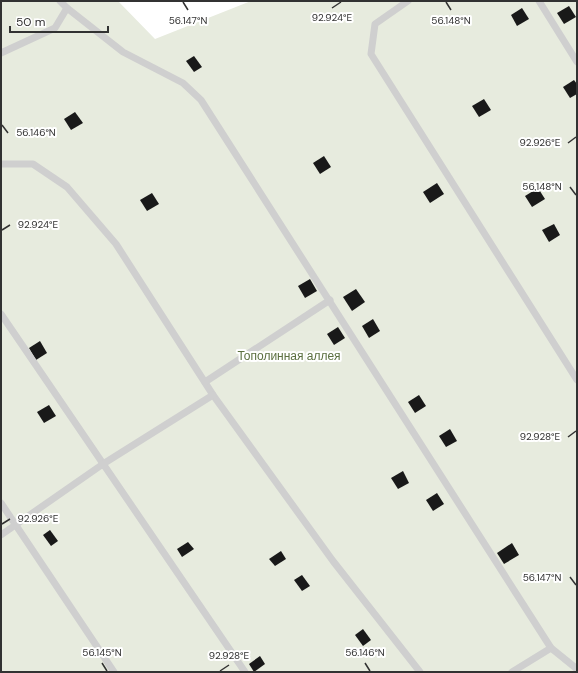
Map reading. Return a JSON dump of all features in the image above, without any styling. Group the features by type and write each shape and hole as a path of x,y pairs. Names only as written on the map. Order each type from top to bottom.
{"lane":[{"path":"60,1 122,52 183,82 201,100 551,648 577,669"},
{"path":"408,1 375,24 372,54 577,380"},
{"path":"539,1 577,62"},
{"path":"1,53 55,28 67,8"},
{"path":"1,164 32,164 67,187 116,244 213,395 333,561 420,672"},
{"path":"205,382 330,300"},
{"path":"1,314 245,672"},
{"path":"1,535 103,464 213,395"},
{"path":"1,503 114,672"},
{"path":"512,672 551,648"}],"green space":[{"name":"Тополинная аллея","path":"1,1 118,1 155,39 251,1 577,1 577,672 1,672"}],"building":[{"path":"569,6 576,17 564,24 557,13"},
{"path":"522,8 529,19 517,26 511,15"},
{"path":"194,56 202,67 194,72 186,61"},
{"path":"574,80 577,84 577,94 570,98 563,87"},
{"path":"484,99 491,110 479,117 472,106"},
{"path":"75,112 83,123 71,130 64,119"},
{"path":"324,156 331,167 320,174 313,163"},
{"path":"437,183 444,194 430,203 423,192"},
{"path":"538,188 545,199 532,207 525,196"},
{"path":"152,193 159,204 147,211 140,200"},
{"path":"554,224 560,235 549,242 542,230"},
{"path":"310,279 317,291 305,298 298,286"},
{"path":"356,289 365,302 352,311 343,297"},
{"path":"373,319 380,331 369,338 362,326"},
{"path":"338,327 345,338 334,345 327,334"},
{"path":"40,341 47,353 36,360 29,348"},
{"path":"419,395 426,406 415,413 408,402"},
{"path":"49,405 56,416 44,423 37,412"},
{"path":"450,429 457,441 446,447 439,436"},
{"path":"403,471 409,483 398,489 391,478"},
{"path":"437,493 444,504 433,511 426,500"},
{"path":"50,530 58,541 51,546 43,535"},
{"path":"188,542 194,549 182,557 177,549"},
{"path":"512,543 519,555 504,564 497,553"},
{"path":"281,551 286,559 275,566 269,559"},
{"path":"302,575 310,586 302,591 294,580"},
{"path":"363,629 371,640 363,646 355,635"},
{"path":"260,656 265,664 254,672 249,664"}]}
